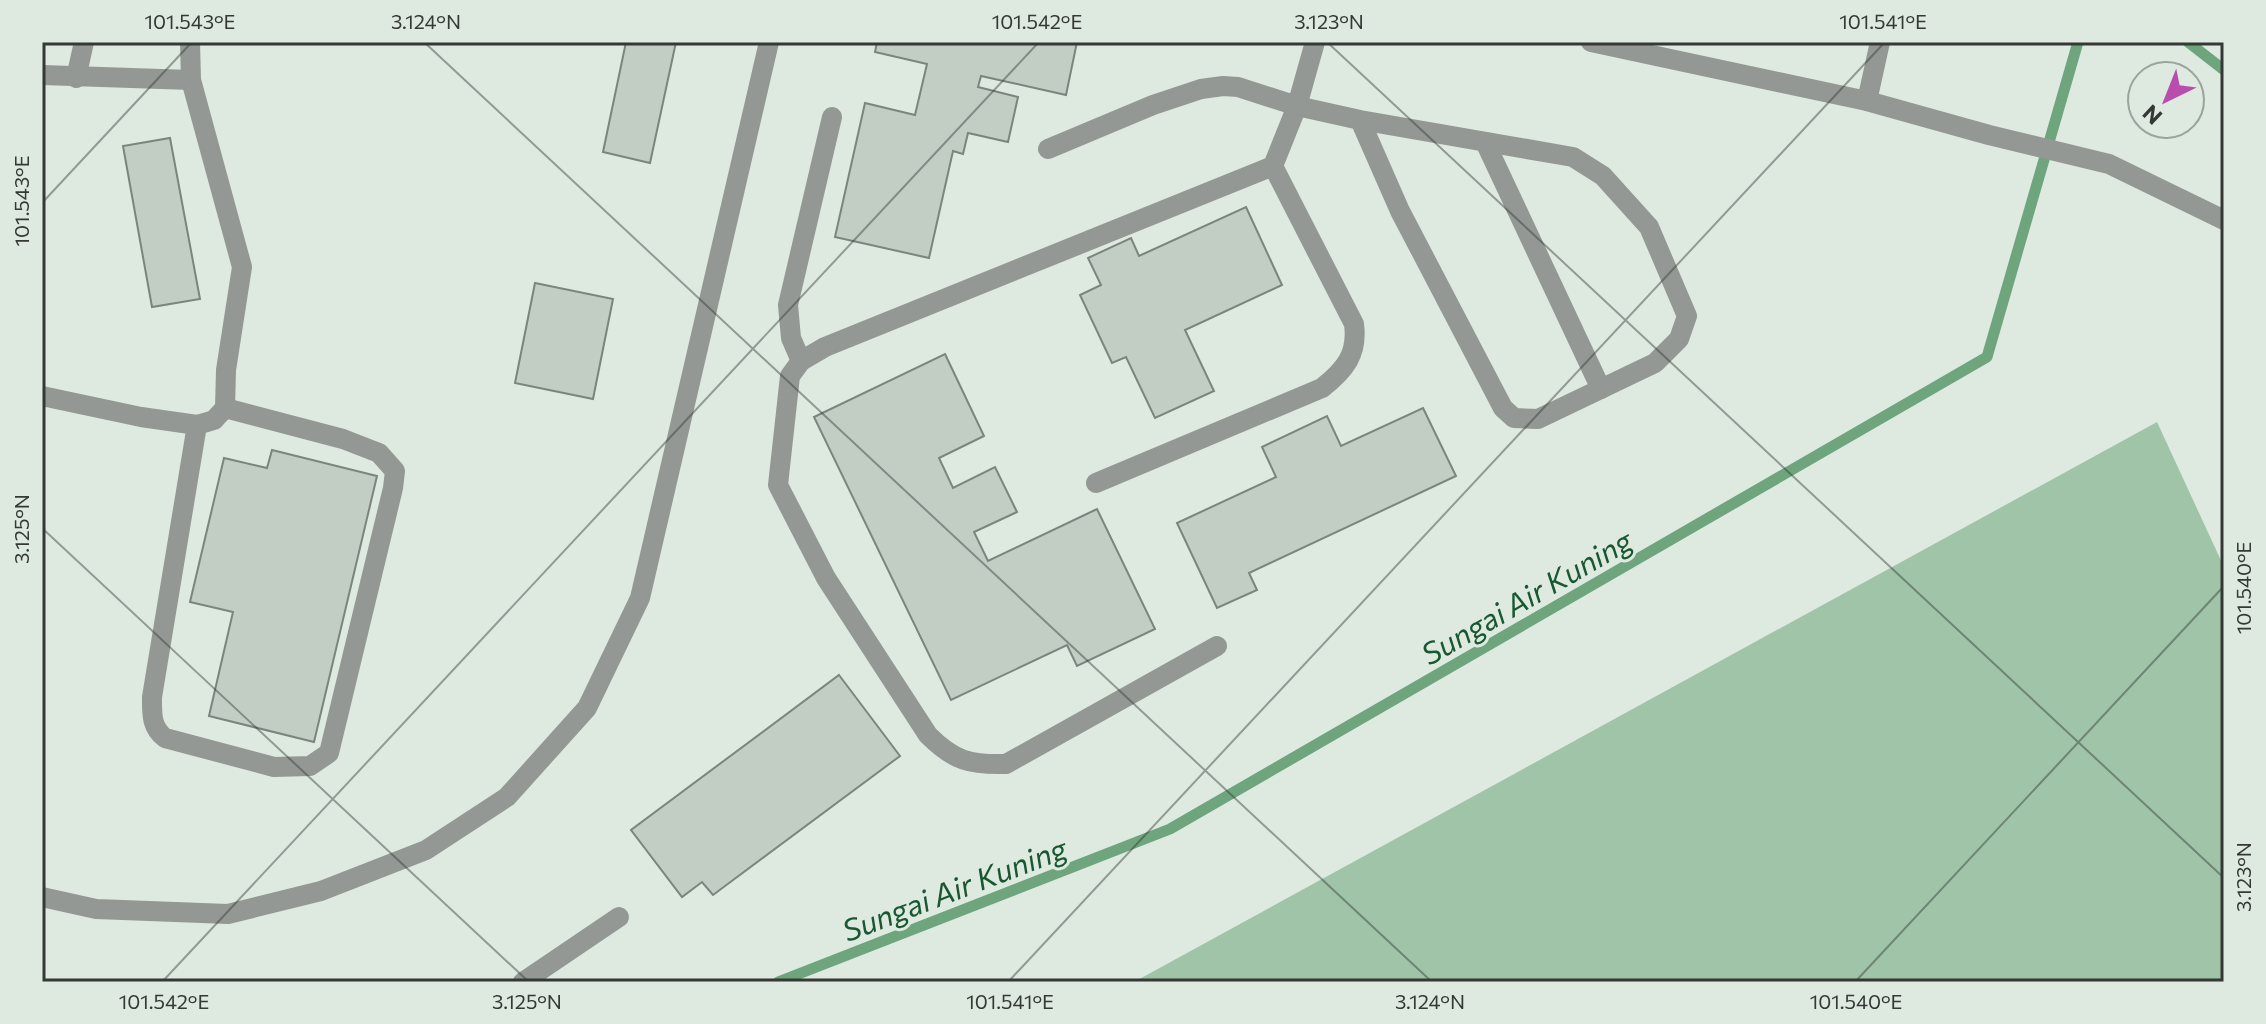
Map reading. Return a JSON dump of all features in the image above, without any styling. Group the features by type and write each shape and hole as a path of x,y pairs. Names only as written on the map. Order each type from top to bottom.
{"lane":[{"path":"76,78 84,42"},
{"path":"42,396 141,417 197,425 214,420 225,408 226,370 242,267 191,80 190,42"},
{"path":"42,897 96,909 228,914 321,891 426,850 507,797 587,708 640,598 769,42"},
{"path":"1217,646 1006,764 978,764 944,751 928,735 826,578 778,485 787,388 790,376 801,361 825,347 1273,166 1297,106 1315,42"},
{"path":"1591,42 1867,101 2109,164 2224,220"},
{"path":"1867,101 1880,42"},
{"path":"42,75 191,80"},
{"path":"1048,149 1153,105 1213,87 1238,87 1297,106 1360,120 1573,157 1603,176 1649,227 1687,316 1679,339 1655,363 1601,389 1538,419 1514,418 1503,408 1400,211 1360,120"},
{"path":"801,361 791,338 788,305 832,117"},
{"path":"1485,142 1601,389"},
{"path":"1096,483 1322,388 1335,378 1353,355 1354,324 1273,166"},
{"path":"197,425 152,697 153,722 165,738 274,767 310,766 329,753 395,471 379,453 343,439 225,408"},
{"path":"523,982 619,917"}],"green space":[{"path":"2157,422 2224,567 2224,982 1134,982"}],"building":[{"path":"626,42 676,42 650,163 603,152"},
{"path":"877,42 1077,42 1066,95 981,76 978,87 1018,97 1008,142 968,133 963,154 953,151 929,258 835,237 865,103 915,115 927,64 875,52"},
{"path":"170,138 200,299 152,307 123,146"},
{"path":"1246,207 1282,285 1185,330 1214,391 1155,418 1126,357 1112,363 1080,295 1101,285 1088,258 1131,238 1139,256"},
{"path":"535,283 613,299 593,399 515,383"},
{"path":"945,354 984,436 939,458 953,488 995,467 1017,512 974,532 988,561 1097,509 1155,629 1077,666 1067,645 951,700 814,417"},
{"path":"1423,408 1456,476 1249,573 1257,590 1217,608 1177,523 1276,477 1262,447 1327,416 1341,446"},
{"path":"272,450 377,476 314,742 209,716 233,612 190,602 224,458 267,468"},
{"path":"839,675 900,756 713,895 702,882 682,897 631,830"}],"waterway":[{"name":"Sungai Air Kuning","path":"778,982 1170,829 1987,357 2078,42"},
{"path":"2188,42 2224,70"}]}
